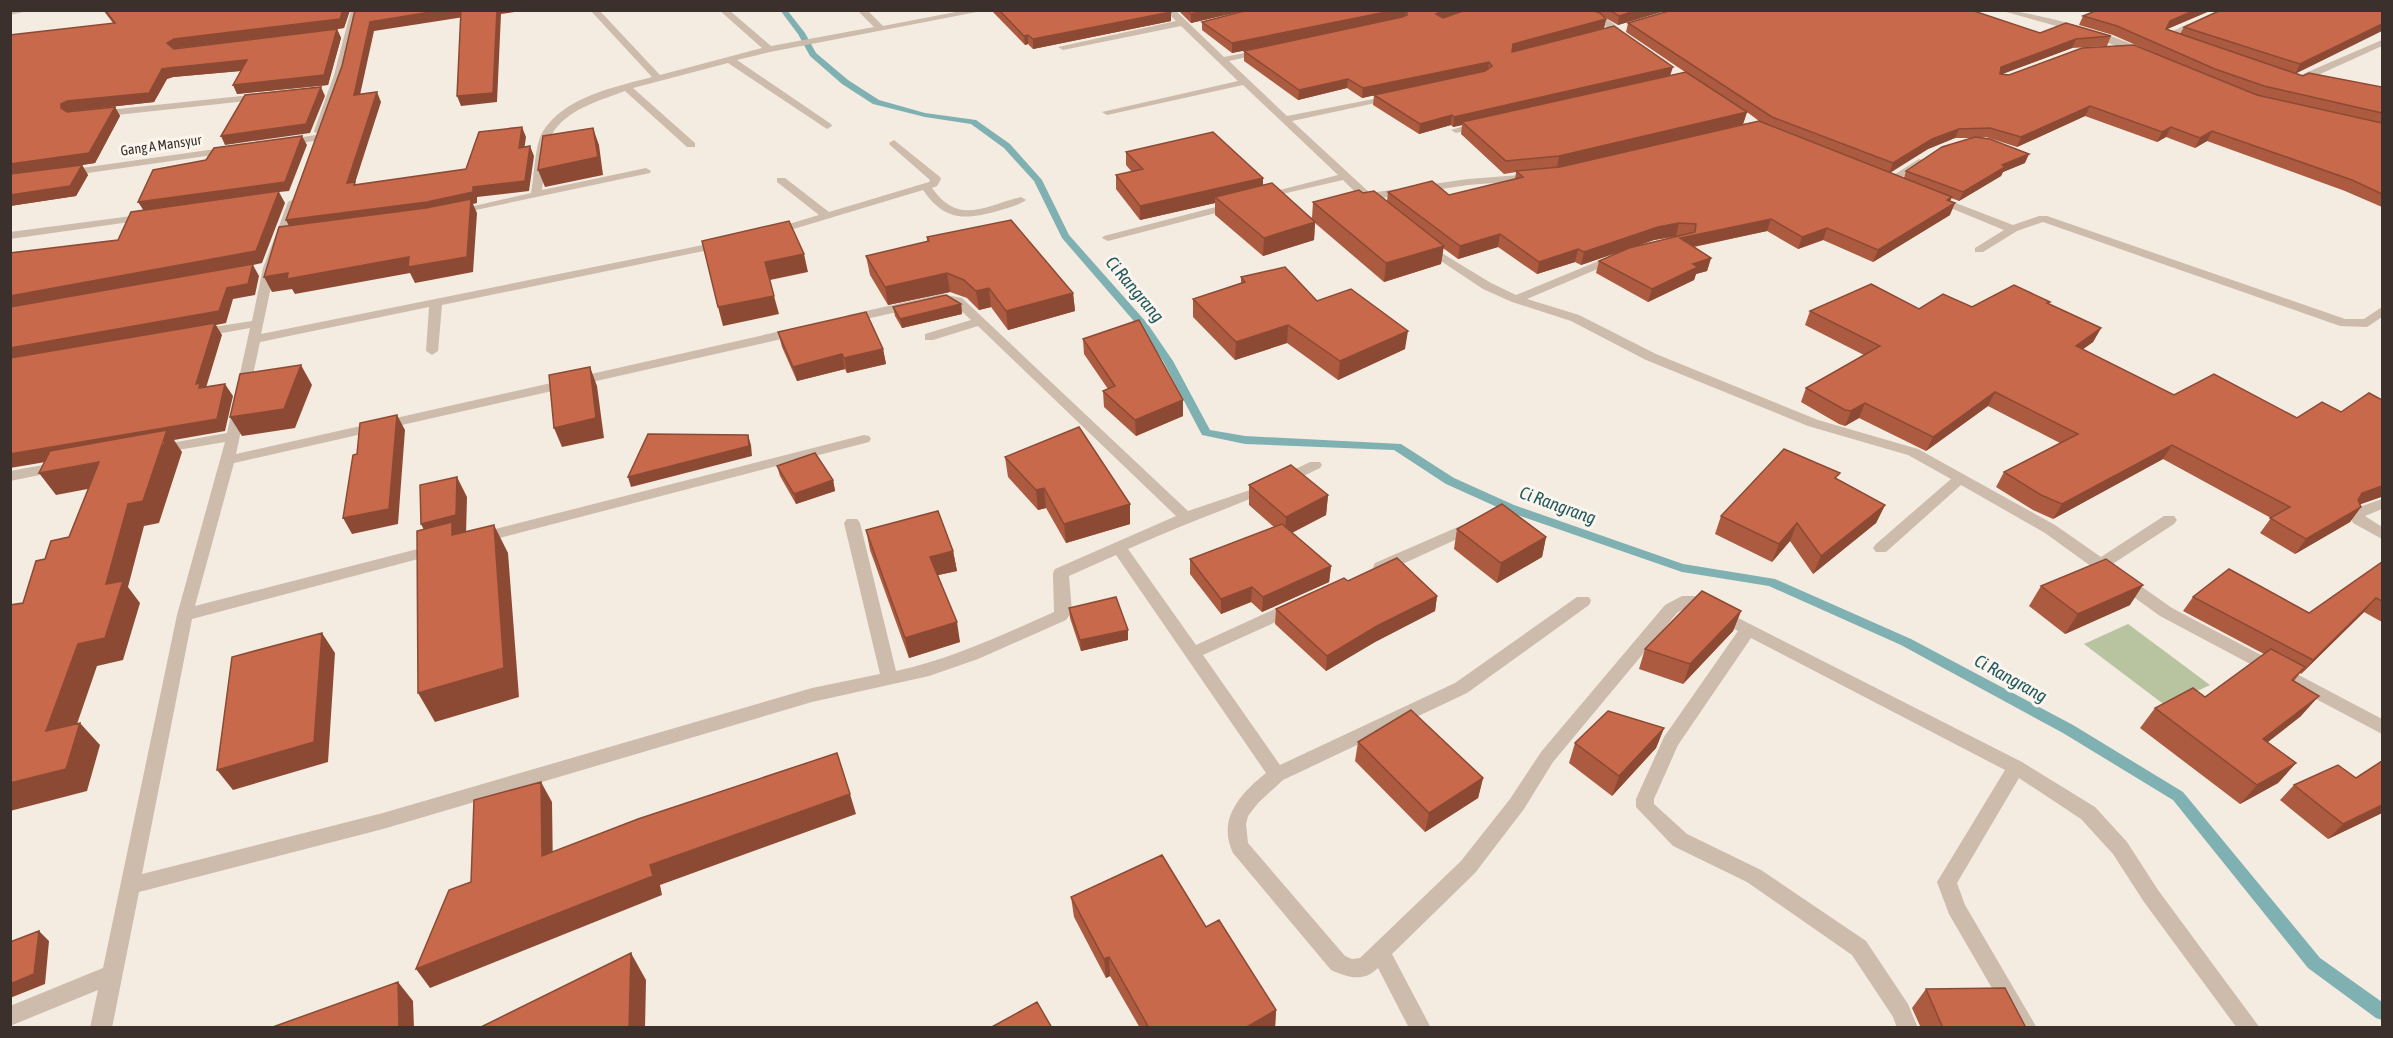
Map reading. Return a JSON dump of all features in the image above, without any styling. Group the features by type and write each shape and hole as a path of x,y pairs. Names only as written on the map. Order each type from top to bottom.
{"street":[{"path":"10,12 28,10"},
{"path":"310,157 345,32 355,10"},
{"path":"594,10 658,78"},
{"path":"723,10 769,49"},
{"path":"861,10 880,28"},
{"path":"933,10 943,18"},
{"path":"536,195 546,135 564,114 586,102 626,87 769,49 983,10"},
{"path":"1169,10 1189,26 1221,60 1389,216"},
{"path":"1570,10 1602,18 1637,48"},
{"path":"2003,10 2085,31 2151,57"},
{"path":"2188,45 2168,35 2228,10"},
{"path":"1063,47 1189,26"},
{"path":"2279,75 2301,80 2382,43"},
{"path":"1221,60 1277,48"},
{"path":"2110,51 2133,49"},
{"path":"730,60 826,126"},
{"path":"1107,112 1245,82"},
{"path":"626,87 691,145"},
{"path":"84,115 276,95"},
{"path":"1285,119 1397,96"},
{"path":"1456,130 1489,123"},
{"path":"273,144 316,138"},
{"path":"759,236 926,187 936,179 894,143"},
{"name":"Gang A Mansyur","path":"54,175 240,149"},
{"path":"1889,181 1929,158"},
{"path":"442,216 646,171"},
{"path":"1366,197 1468,182 1549,175"},
{"path":"1108,238 1345,176"},
{"path":"781,180 828,216"},
{"path":"926,187 945,209 954,212 972,213 1021,200"},
{"path":"101,1028 185,615 228,460 259,323 263,269 286,236 294,193"},
{"path":"1920,193 2013,229"},
{"path":"10,236 154,216"},
{"path":"1980,250 2013,229 2031,220 2043,218 2344,323 2357,325 2367,322 2382,311"},
{"path":"1418,240 1487,286 1516,299 1575,318 1651,357 1813,423 1913,452 2050,529 2166,612 2382,727"},
{"path":"255,339 739,241"},
{"path":"1516,299 1627,254"},
{"path":"838,321 949,298 961,303 1186,517"},
{"path":"432,351 436,303"},
{"path":"929,337 979,322"},
{"path":"191,335 259,323"},
{"path":"228,460 815,327"},
{"path":"140,453 234,436"},
{"path":"185,615 864,439"},
{"path":"10,476 69,465"},
{"path":"131,885 383,821 812,695 929,670 972,655 1060,616 1064,612 1060,573 1186,517 1261,492 1315,465"},
{"path":"1881,548 1961,478"},
{"path":"2382,504 2356,516 2382,534"},
{"path":"1366,574 1484,520"},
{"path":"2102,564 2169,520"},
{"path":"852,523 890,679"},
{"path":"1118,546 1277,775"},
{"path":"1193,653 1312,599"},
{"path":"1583,601 1461,688 1277,775 1249,798 1239,813 1235,837 1240,847 1338,963 1352,969 1359,968 1380,952 1467,867 1518,804 1547,757 1671,609 1682,602 1695,602 2016,767 2088,813 2120,848 2151,896 2250,1028"},
{"path":"1748,629 1670,742 1644,799 1645,807 1680,840 1754,876 1859,948 1901,1011 1908,1028"},
{"path":"2016,767 1947,882 1956,908 2027,1028"},
{"path":"1380,952 1421,1028"},
{"path":"10,1016 113,974"}],"green space":[{"path":"2128,624 2210,685 2166,706 2084,644"}],"building":[{"path":"105,10 343,10 340,19 174,39 167,43 174,49 337,29 324,75 233,85 247,60 162,69 149,93 67,101 61,104 61,108 67,112 115,107 89,153 10,164 10,35 115,23"},
{"path":"355,10 443,10 370,22 354,95 377,92 347,183 355,182 354,185 466,169 479,132 522,127 519,148 530,146 525,181 473,187 473,192 427,202 286,220 342,66"},
{"path":"461,10 497,10 493,93 457,96"},
{"path":"999,10 1170,10 1171,12 1033,39 1028,35 1024,36"},
{"path":"1187,10 1208,10 1191,14"},
{"path":"1248,10 1396,10 1232,43 1202,22"},
{"path":"1407,10 1444,10 1436,14 1443,18 1466,10 1591,10 1600,13 1606,19 1513,44 1512,52 1614,26 1673,67 1420,124 1374,95 1485,71 1492,66 1489,62 1363,88 1348,79 1299,90 1244,51 1402,17 1407,15"},
{"path":"1610,10 1638,10 1619,16"},
{"path":"1672,10 1971,10 2040,33 2066,23 2111,36 2076,39 2001,67 2000,74 2009,75 2082,48 2134,45 2257,95 2382,123 2382,194 2352,180 2212,131 2200,138 2171,127 2162,132 2090,106 2021,137 1990,128 1959,129 1932,139 1893,163 1772,117 1628,23"},
{"path":"2098,10 2195,10 2170,21 2166,29 2303,76 2309,73 2382,87 2382,113 2264,86 2215,69 2117,26 2083,16"},
{"path":"2221,10 2382,10 2382,24 2300,64 2184,27"},
{"path":"1686,72 1747,112 1559,156 1506,161 1462,122"},
{"path":"321,87 306,124 221,136 245,95"},
{"path":"1759,121 1952,197 1947,200 1955,203 1878,250 1827,228 1802,237 1771,219 1680,238 1711,258 1693,264 1698,267 1652,289 1599,261 1629,248 1695,232 1696,224 1679,223 1658,227 1584,252 1578,249 1539,262 1500,234 1460,246 1388,192 1432,181 1449,195 1523,177 1516,171 1560,167"},
{"path":"593,128 598,157 538,170 543,136"},
{"path":"1213,132 1263,178 1140,206 1116,175 1143,169 1126,152"},
{"path":"302,136 285,182 138,202 153,170 206,160 214,148"},
{"path":"1975,137 1990,139 2029,154 2002,165 2005,167 1963,192 1906,171 1942,147"},
{"path":"82,165 70,186 10,195 10,174"},
{"path":"1272,183 1315,222 1264,238 1215,197"},
{"path":"1359,190 1363,193 1374,191 1444,246 1386,263 1313,202"},
{"path":"279,191 256,251 10,296 10,253 118,240 131,212"},
{"path":"471,199 467,257 408,267 409,257 287,279 288,273 264,277 279,227 426,208"},
{"path":"1011,220 1073,293 1006,311 989,288 976,291 964,280 947,273 885,287 866,256 929,241 927,237"},
{"path":"789,221 804,254 765,262 774,296 718,307 702,241"},
{"path":"253,264 248,284 227,288 219,311 10,348 10,307"},
{"path":"1285,267 1317,301 1351,289 1408,331 1340,361 1288,325 1236,342 1193,299 1245,282 1241,277"},
{"path":"1871,284 1919,309 1943,294 1972,307 2014,285 2101,328 2076,346 2174,395 2214,374 2297,418 2322,402 2341,412 2369,393 2382,400 2382,486 2362,493 2358,500 2361,507 2306,539 2270,518 2290,507 2172,445 2062,504 2041,495 2004,472 2078,434 1995,392 1933,437 1865,403 1851,411 1845,410 1806,388 1880,346 1810,311"},
{"path":"946,295 961,304 900,319 893,307"},
{"path":"866,312 883,349 844,358 842,354 793,367 778,332"},
{"path":"1139,320 1183,400 1135,420 1103,391 1115,386 1083,339"},
{"path":"215,323 196,384 200,383 199,388 225,384 217,419 10,454 10,358"},
{"path":"301,365 284,409 230,417 240,374"},
{"path":"590,367 596,418 554,428 549,375"},
{"path":"397,415 389,509 343,518 353,455 357,454 360,423"},
{"path":"1079,427 1130,504 1064,524 1044,488 1036,490 1005,457"},
{"path":"167,430 143,501 128,504 106,584 123,581 105,638 78,644 46,731 80,723 66,769 10,783 10,605 23,603 36,561 45,559 51,541 69,537 99,462 39,473 50,451"},
{"path":"648,434 748,435 749,446 628,477"},
{"path":"1784,449 1840,473 1835,478 1885,505 1821,556 1797,523 1779,544 1721,516"},
{"path":"815,453 833,480 794,494 777,466"},
{"path":"1291,465 1328,495 1286,517 1249,485"},
{"path":"457,477 456,515 421,524 420,485"},
{"path":"1502,504 1546,537 1501,563 1457,529"},
{"path":"938,511 953,551 930,557 957,622 905,638 866,530"},
{"path":"452,522 452,535 494,525 504,668 418,693 417,531"},
{"path":"1282,524 1331,566 1263,597 1252,587 1221,599 1190,559"},
{"path":"1397,558 1437,596 1377,626 1327,656 1276,609 1344,578 1348,581"},
{"path":"2106,559 2143,585 2078,614 2041,586"},
{"path":"2382,562 2382,601 2376,598 2313,660 2193,597 2229,569 2309,613"},
{"path":"1702,591 1741,611 1690,664 1645,649"},
{"path":"1116,597 1128,630 1080,640 1069,608"},
{"path":"322,633 314,742 217,770 232,657"},
{"path":"2271,649 2305,667 2292,680 2319,696 2263,739 2296,763 2257,785 2155,708 2193,688 2205,697"},
{"path":"1411,710 1483,778 1429,813 1358,742"},
{"path":"1608,711 1664,728 1619,776 1575,743"},
{"path":"837,753 850,794 650,865 653,876 416,969 449,890 471,882 474,800 541,782 542,856 638,819"},
{"path":"2382,761 2382,805 2343,824 2294,785 2338,765 2356,778"},
{"path":"1162,855 1206,927 1219,920 1276,1010 1245,1028 1149,1028 1109,957 1104,959 1071,897"},
{"path":"39,931 34,974 10,984 10,942"},
{"path":"631,953 629,1028 479,1028"},
{"path":"398,982 399,1026 396,1028 270,1028"},
{"path":"2005,988 2026,1028 1943,1028 1926,989"},
{"path":"1037,1002 1052,1028 990,1028"}],"waterway":[{"name":"Ci Rangrang","path":"783,10 801,33 813,54 845,82 876,102 925,115 973,122 1007,146 1038,180 1065,236 1143,325 1168,361 1206,433 1245,440 1397,447 1450,481 1510,508 1682,568 1771,582 1906,642 2068,729 2178,796 2314,963 2382,1012"}]}
